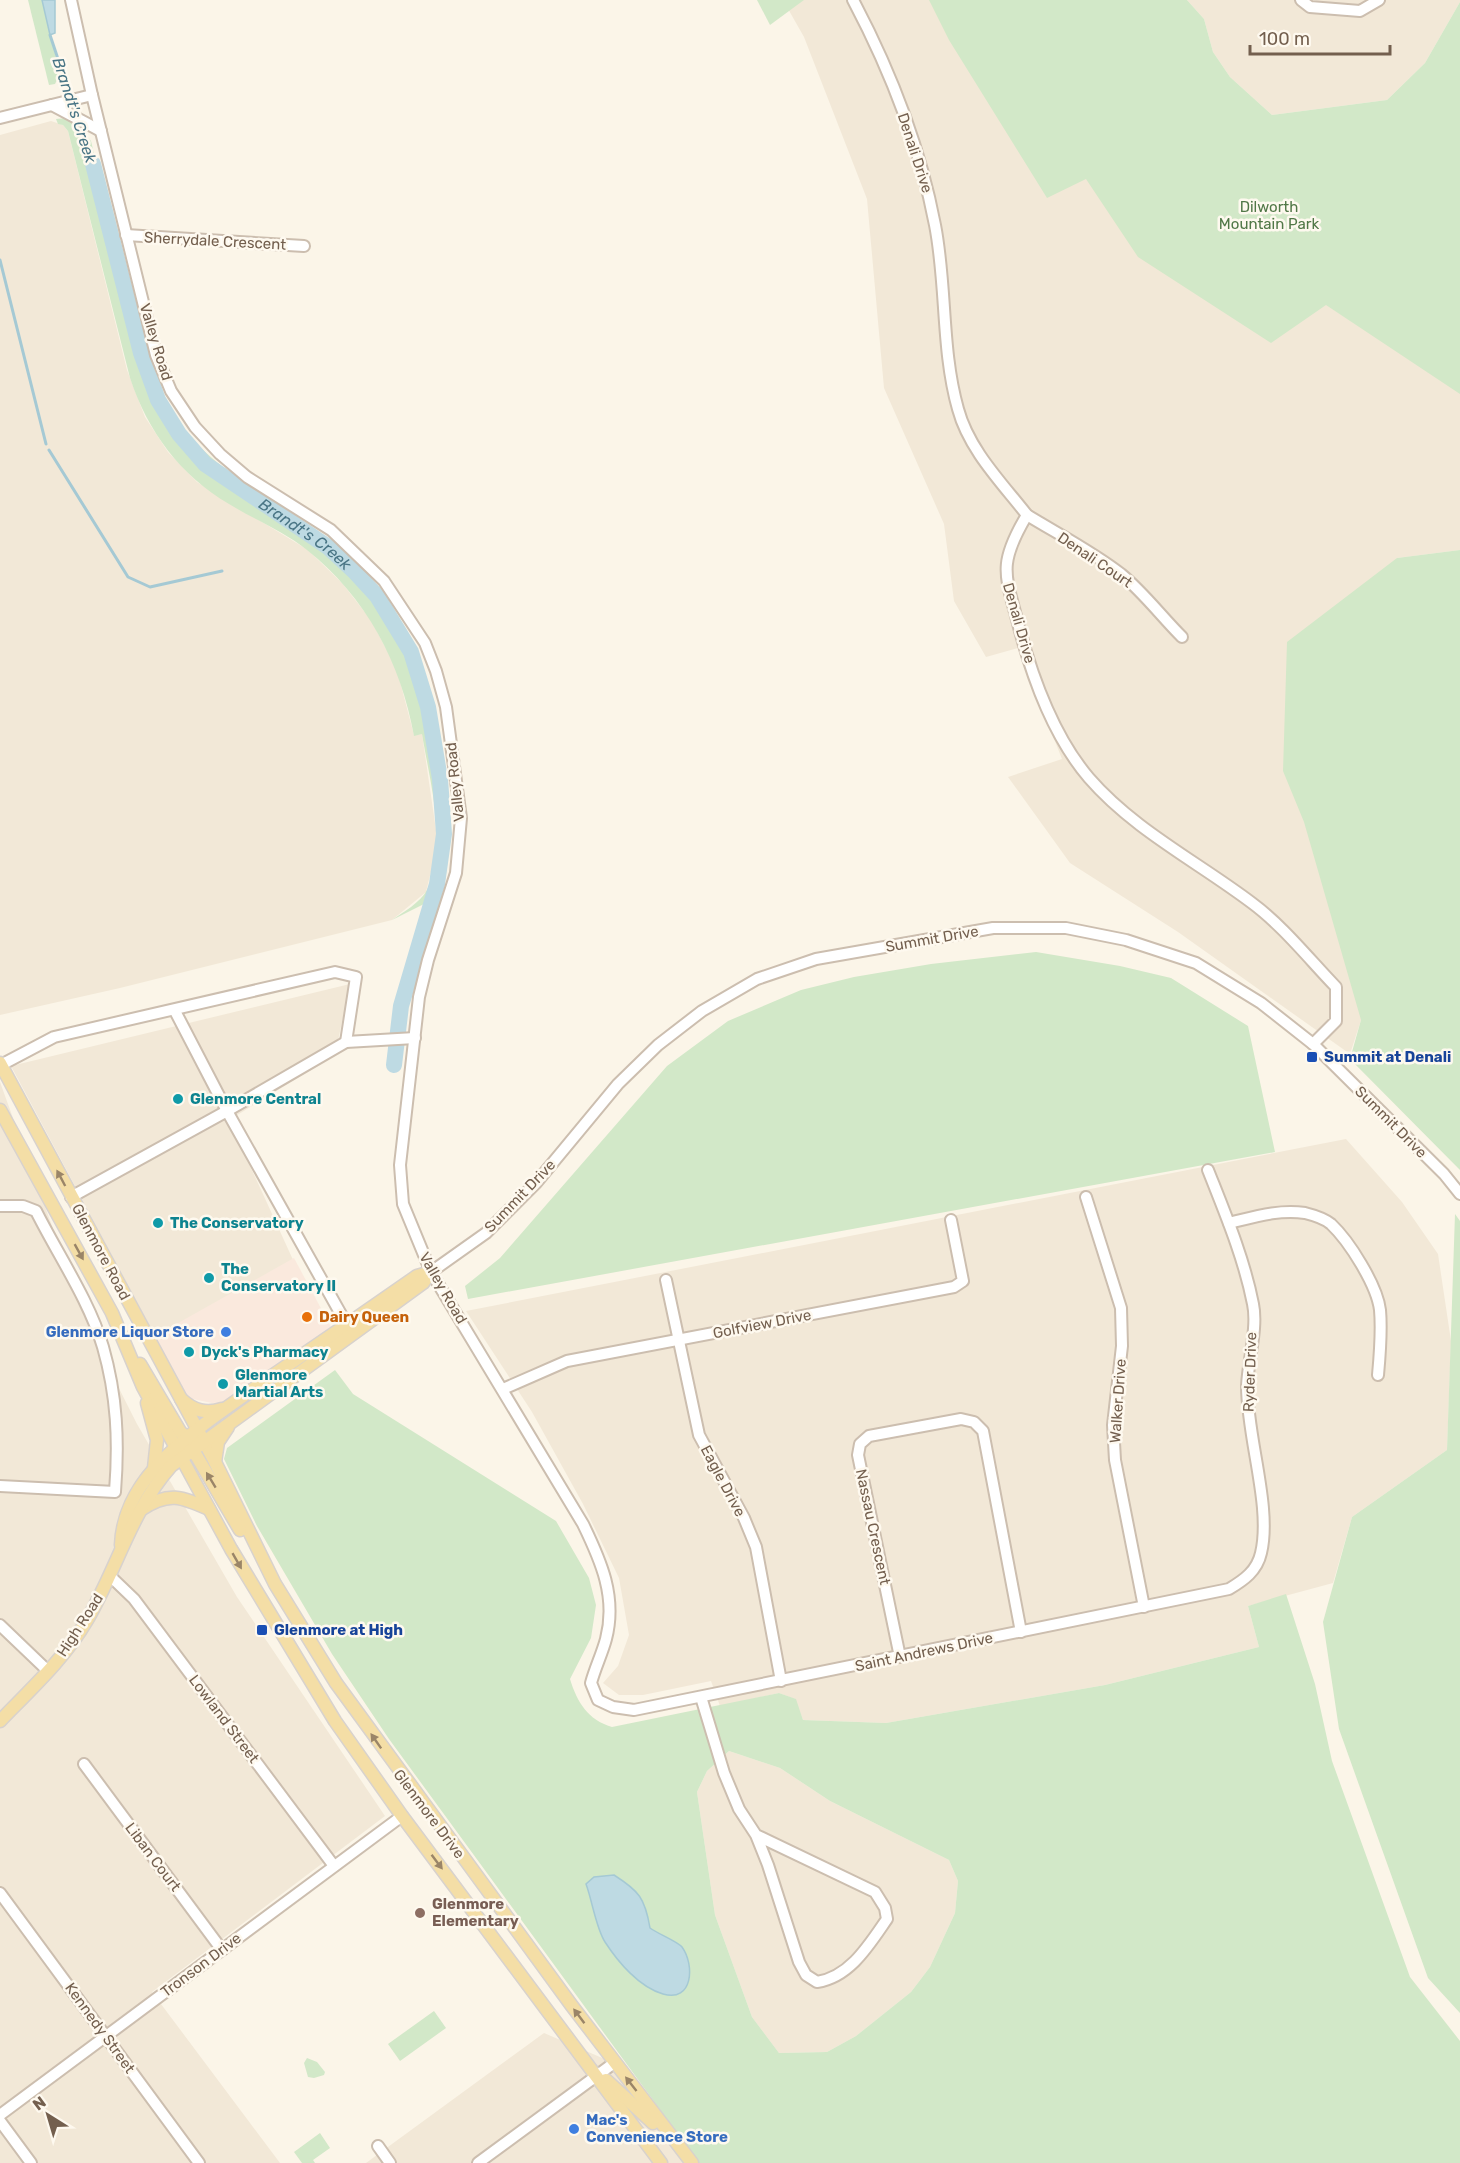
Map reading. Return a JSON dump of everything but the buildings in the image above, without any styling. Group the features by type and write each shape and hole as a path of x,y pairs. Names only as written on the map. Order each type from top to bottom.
{"main road":[{"name":"Glenmore Road","path":"0,1067 178,1396 190,1444"},
{"name":"Glenmore Road","path":"0,1110 112,1313 143,1387 190,1444"},
{"name":"Summit Drive","path":"190,1444 227,1407 417,1276 431,1272"},
{"name":"Summit Drive","path":"190,1444 234,1419 423,1284 431,1272"},
{"path":"112,1313 181,1433 190,1444 275,1584"},
{"path":"143,1387 157,1440 154,1469"},
{"path":"178,1396 193,1408 205,1412 227,1407"},
{"path":"215,1462 218,1442 234,1419"},
{"name":"Glenmore Drive","path":"190,1444 215,1462 275,1584 336,1683 395,1768 614,2063 692,2163"},
{"name":"Glenmore Drive","path":"190,1444 210,1509 263,1607 323,1702 402,1816 661,2163"},
{"name":"High Road","path":"121,1546 122,1525 129,1508 154,1469 190,1444"},
{"name":"High Road","path":"0,1721 48,1671 86,1621 110,1576 121,1546 132,1530 139,1511 160,1478 190,1444"},
{"path":"139,1511 152,1502 173,1496 210,1509"},
{"path":"597,2075 630,2100 692,2163"}],"street":[{"name":"Valley Road","path":"71,0 156,355 171,391 195,426 220,454 247,477 331,530 384,581 420,635 436,671 446,707 461,818 456,873 428,960 415,1038 401,1175 403,1204 431,1272 583,1524 602,1562 610,1596 606,1638 591,1683 598,1700"},
{"name":"Denali Drive","path":"853,0 877,45 927,183 938,239 948,358 958,411 981,456 1028,515 1010,544 1005,573 1024,645 1050,719 1089,778 1130,817 1254,904 1336,987 1336,1021 1313,1044"},
{"path":"1301,0 1310,7 1360,11 1379,0"},
{"path":"0,118 92,95"},
{"path":"52,105 101,131"},
{"name":"Sherrydale Crescent","path":"126,235 304,246"},
{"name":"Denali Court","path":"1028,515 1119,573 1142,592 1159,615 1182,636"},
{"name":"Summit Drive","path":"431,1272 486,1233 528,1191 618,1084 658,1045 702,1011 757,979 816,959 993,928 1066,928 1126,939 1196,963 1261,1003 1313,1044 1444,1174 1460,1194"},
{"path":"0,1067 54,1037 175,1011 335,972 356,977 346,1042"},
{"path":"175,1011 227,1111 347,1325"},
{"path":"71,1197 346,1042 415,1038"},
{"name":"Ryder Drive","path":"1208,1170 1229,1223 1254,1306 1247,1385 1249,1428 1265,1528 1261,1556 1248,1577"},
{"name":"Walker Drive","path":"1086,1197 1121,1308 1122,1346 1113,1425 1115,1460 1144,1607"},
{"path":"0,1486 115,1492 119,1440 103,1347 92,1319 36,1211 3,1205"},
{"path":"1229,1223 1292,1211 1329,1222 1354,1255 1376,1293 1380,1310 1381,1347 1378,1375"},
{"name":"Golfview Drive","path":"503,1389 567,1361 954,1287 963,1281 951,1220"},
{"name":"Eagle Drive","path":"666,1280 699,1435 744,1518 756,1547 781,1681"},
{"name":"Nassau Crescent","path":"900,1657 858,1455 860,1444 869,1436 961,1419 974,1422 983,1431 1021,1632"},
{"name":"Lowland Street","path":"110,1576 134,1599 334,1866"},
{"name":"Saint Andrews Drive","path":"598,1700 612,1707 633,1710 1229,1589 1248,1577"},
{"path":"0,1625 48,1671"},
{"path":"701,1697 724,1773 739,1809 756,1835 799,1962 806,1975 817,1982 832,1979 864,1953 887,1919 885,1908 875,1892 756,1835"},
{"name":"Liban Court","path":"84,1764 222,1950"},
{"name":"Tronson Drive","path":"0,2115 402,1816"},
{"name":"Kennedy Street","path":"0,1893 199,2163"},
{"path":"478,2163 614,2063"},
{"path":"0,2121 31,2163"},
{"path":"378,2146 390,2163"}],"shaded area":[{"path":"783,0 932,0 1086,174 1326,300 1460,389 1460,550 1397,558 1304,818 1362,1017 1350,1054 1178,932 1070,863 1008,777 1062,759 1018,648 986,657 954,601 944,524 884,388 867,199 804,37"},
{"path":"1187,0 1460,0 1460,2 1425,63 1387,100 1272,115 1230,77 1213,52 1204,19"},
{"path":"51,121 63,125 68,131 127,370 145,417 168,452 197,482 308,550 342,583 371,620 397,670 414,735 422,734 436,830 436,851 426,892 392,920 120,988 0,1015 0,135"},
{"path":"350,984 335,1055 229,1120 294,1262 155,1336 11,1066"},
{"path":"0,1082 90,1331 137,1424 237,1597 385,1816 152,1992 280,2163 0,2163"},
{"path":"1346,1139 1402,1202 1438,1254 1451,1341 1447,1450 1352,1517 1333,1583 1248,1606 1259,1647 1105,1685 886,1723 803,1720 795,1699 779,1693 720,1706 711,1681 643,1695 619,1695 603,1683 618,1666 629,1635 619,1578 583,1504 532,1412 466,1311"},
{"path":"294,1258 331,1327 225,1402 212,1403 178,1396 155,1336"},
{"path":"729,1751 780,1768 830,1801 949,1860 958,1881 955,1913 930,1967 911,1992 856,2036 827,2052 779,2053 752,2017 715,1915 697,1792 707,1771"},
{"path":"544,2033 614,2063 690,2163 366,2163"}],"green space":[{"path":"28,0 42,0 60,74 55,84 49,85"},
{"path":"757,0 804,0 770,25"},
{"name":"Dilworth Mountain Park","path":"929,0 1187,0 1204,19 1213,52 1230,77 1272,115 1387,100 1425,63 1460,2 1460,394 1326,305 1271,343 1138,257 1086,179 1047,198 949,40"},
{"path":"66,118 77,123 91,141 148,367 172,414 187,434 223,467 305,524 353,563 396,615 411,643 423,673 439,738 449,835 447,865 442,895 392,920 424,895 433,873 436,855 435,813 422,734 414,736 408,709 390,657 378,633 347,589 328,568 298,543 229,504 195,480 156,434 137,398 130,378 68,131 63,125 58,124 56,119"},
{"path":"1460,550 1460,1170 1350,1059 1361,1020 1304,822 1283,771 1287,642 1397,558"},
{"path":"1036,952 1120,966 1171,978 1248,1026 1275,1152 468,1299 465,1286 500,1258 667,1066 728,1021 801,990 854,977 931,964"},
{"path":"1455,1214 1460,1221 1460,2013 1428,1978 1339,1729 1323,1622 1352,1517 1447,1450"},
{"path":"335,1370 353,1394 556,1521 589,1578 596,1605 591,1638 570,1679 576,1695 590,1715 612,1727 779,1693 796,1699 803,1720 886,1723 1105,1685 1259,1647 1248,1606 1286,1594 1315,1684 1332,1761 1410,1977 1460,2041 1460,2163 699,2163 389,1739 332,1654 257,1526 224,1459 227,1448","holes":["729,1751 780,1768 830,1801 949,1860 958,1881 955,1913 930,1967 911,1992 856,2036 827,2052 779,2053 752,2017 715,1915 697,1792 707,1771"]},
{"path":"434,2011 446,2028 400,2061 388,2044"},
{"path":"307,2058 317,2062 325,2072 324,2075 308,2077 304,2063"},
{"path":"320,2133 330,2148 313,2160 315,2163 302,2163 294,2152"}],"water":[{"path":"42,0 55,0 55,33 50,35"},
{"path":"614,1875 640,1896 646,1909 650,1928 682,1947 690,1972 686,1988 680,1993 663,1994 646,1986 616,1958 605,1942 586,1884 594,1877"}],"waterway":[{"name":"Brandt's Creek","path":"50,35 76,113"},
{"name":"Brandt's Creek","path":"79,122 93,164"},
{"name":"Brandt's Creek","path":"93,164 141,353 158,400 179,434 205,464 328,547 354,571 377,596 411,652 428,707 440,779 444,834 437,884 401,1006 394,1065"},
{"path":"0,260 46,444"},
{"path":"49,450 128,577 150,587 222,571"}],"place":[{"name":"Summit at Denali","path":"1312,1057"},
{"name":"Glenmore Central","path":"178,1099"},
{"name":"The Conservatory","path":"158,1223"},
{"name":"The Conservatory II","path":"209,1278"},
{"name":"Dairy Queen","path":"307,1317"},
{"name":"Glenmore Liquor Store","path":"226,1332"},
{"name":"Dyck's Pharmacy","path":"189,1352"},
{"name":"Glenmore Martial Arts","path":"223,1384"},
{"name":"Glenmore at High","path":"262,1630"},
{"name":"Glenmore Elementary","path":"420,1913"},
{"name":"Mac's Convenience Store","path":"574,2129"}]}
